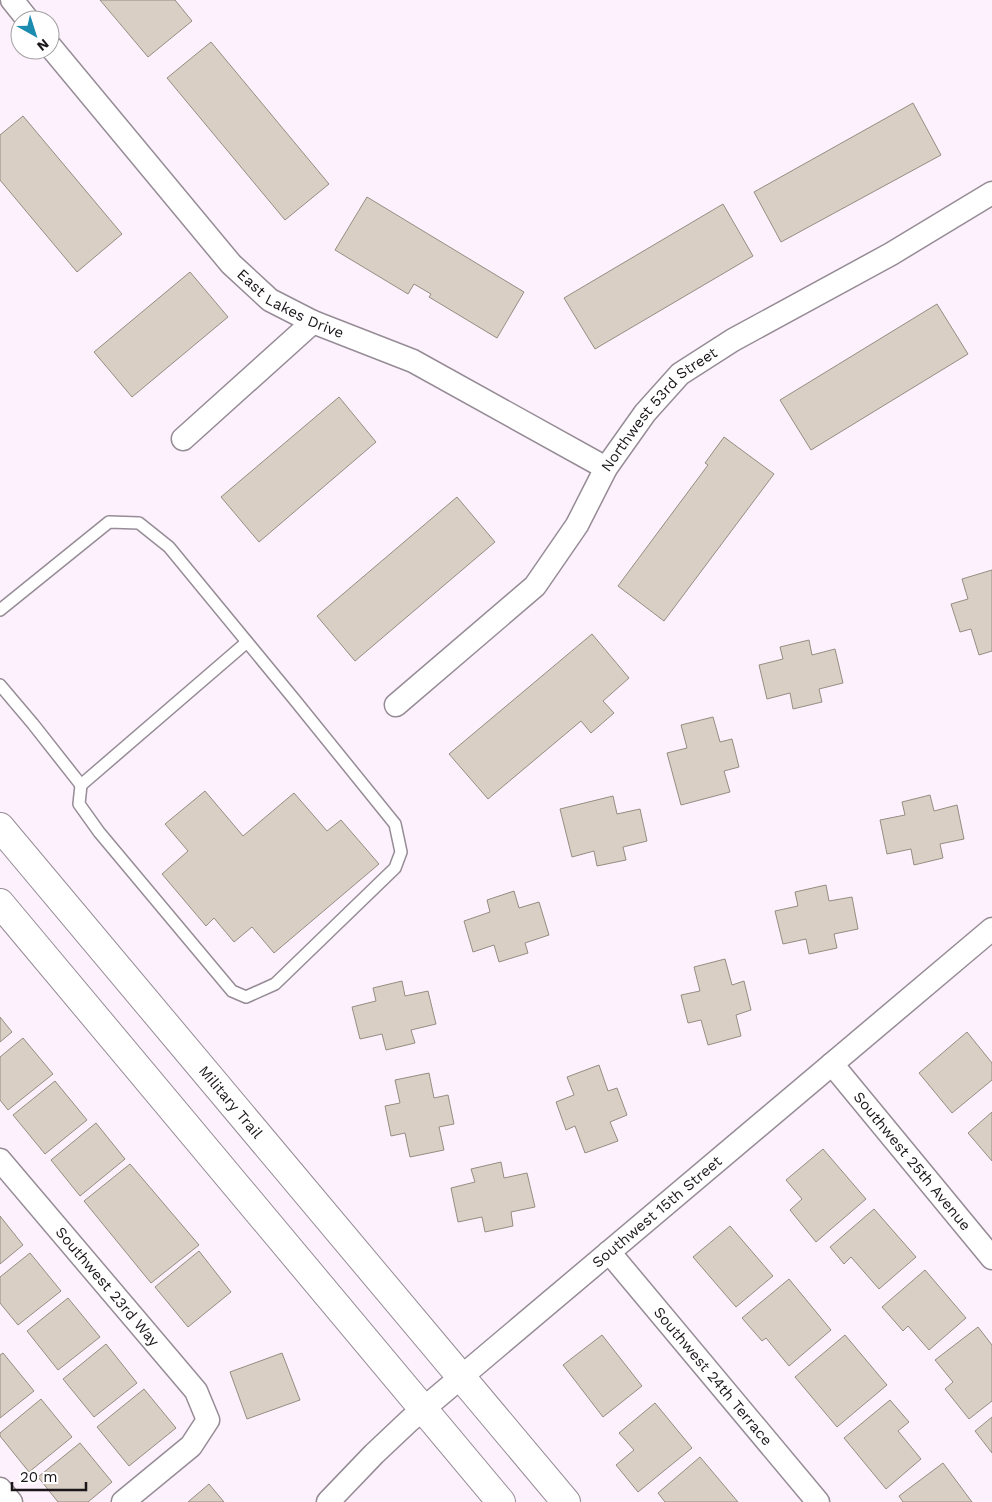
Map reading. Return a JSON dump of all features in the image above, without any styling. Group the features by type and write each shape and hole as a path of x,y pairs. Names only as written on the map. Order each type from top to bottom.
{"street":[{"path":"12,0 20,10"},
{"name":"East Lakes Drive","path":"60,58 231,264 270,300 313,322 413,361 606,468"},
{"name":"Northwest 53rd Street","path":"396,705 535,586 577,525 606,468 645,414 680,374 733,340 891,254 992,193"},
{"path":"183,439 313,322"},
{"name":"Military Trail","path":"0,827 566,1502"},
{"path":"0,903 501,1502"},
{"name":"Southwest 15th Street","path":"328,1502 374,1454 424,1409 992,929"},
{"name":"Southwest 25th Avenue","path":"832,1064 992,1258"},
{"name":"Southwest 23rd Way","path":"0,1160 196,1390 208,1420 191,1446 123,1502"},
{"name":"Southwest 24th Terrace","path":"609,1252 818,1502"},
{"path":"0,1489 11,1502"}],"lane":[{"path":"0,610 109,522 139,523 169,548 248,642 395,824 401,852 395,868 275,984 246,997 232,991 98,832 79,804 81,785 248,642"},
{"path":"0,685 81,785"}],"building":[{"path":"100,0 175,0 192,21 148,57"},
{"path":"211,42 329,184 285,220 167,78"},
{"path":"913,103 941,155 781,242 754,192"},
{"path":"23,116 122,234 77,272 0,180 0,135"},
{"path":"367,197 524,292 497,338 429,297 431,294 414,284 408,294 335,250"},
{"path":"723,204 753,256 595,349 564,298"},
{"path":"190,272 228,317 132,397 94,352"},
{"path":"937,304 968,354 811,450 780,400"},
{"path":"339,397 376,442 259,542 221,497"},
{"path":"724,437 774,474 664,621 618,586 708,465 705,463"},
{"path":"457,497 495,542 355,661 317,616"},
{"path":"992,570 992,651 979,655 971,629 960,632 951,604 968,599 962,579"},
{"path":"592,634 629,678 603,701 614,713 591,733 581,721 488,799 449,754"},
{"path":"809,640 812,655 835,649 843,683 819,689 822,702 793,709 790,693 767,699 759,665 783,659 780,647"},
{"path":"713,717 720,742 732,739 739,767 724,771 730,792 681,805 667,753 687,748 681,725"},
{"path":"205,791 243,836 294,793 327,831 341,820 379,864 274,953 252,927 234,942 214,918 206,926 162,874 188,851 165,824"},
{"path":"930,795 934,811 957,805 964,839 940,844 943,858 914,865 911,849 887,854 880,820 905,815 902,802"},
{"path":"613,796 617,814 640,809 647,841 623,847 626,860 597,866 594,851 572,857 560,809"},
{"path":"826,885 829,901 852,897 858,929 834,934 837,948 809,954 806,939 783,944 775,911 798,906 795,892"},
{"path":"514,891 519,908 539,902 549,935 525,943 528,953 499,962 494,945 473,952 464,921 490,912 487,900"},
{"path":"725,959 732,985 744,981 751,1010 736,1015 741,1036 708,1045 701,1020 688,1023 681,995 700,991 694,967"},
{"path":"402,981 405,996 428,991 436,1024 411,1030 415,1043 386,1050 382,1034 360,1039 352,1007 376,1001 373,988"},
{"path":"0,1017 12,1032 0,1042"},
{"path":"967,1032 992,1063 992,1080 952,1113 919,1073"},
{"path":"23,1038 53,1074 8,1110 0,1100 0,1057"},
{"path":"599,1065 608,1091 617,1088 627,1115 610,1122 618,1141 585,1153 575,1126 566,1130 556,1102 574,1095 567,1077"},
{"path":"429,1073 434,1098 448,1095 454,1124 439,1127 444,1150 410,1157 405,1133 391,1136 385,1106 400,1103 395,1080"},
{"path":"55,1081 87,1120 45,1154 13,1115"},
{"path":"992,1112 992,1161 968,1133"},
{"path":"96,1123 125,1159 80,1196 51,1160"},
{"path":"823,1149 866,1199 816,1242 790,1210 802,1199 786,1180"},
{"path":"501,1162 504,1178 527,1173 535,1207 511,1212 513,1226 485,1232 482,1217 458,1222 451,1188 475,1182 471,1169"},
{"path":"130,1164 199,1245 151,1283 84,1201"},
{"path":"874,1209 916,1257 879,1289 851,1257 844,1264 830,1247"},
{"path":"0,1216 23,1245 0,1264"},
{"path":"730,1226 773,1276 736,1307 693,1257"},
{"path":"199,1251 231,1292 188,1327 155,1287"},
{"path":"30,1253 61,1291 18,1325 0,1303 0,1277"},
{"path":"925,1270 966,1318 929,1350 908,1326 903,1331 882,1307"},
{"path":"789,1279 831,1330 789,1366 766,1338 762,1341 742,1318"},
{"path":"68,1298 100,1337 58,1370 27,1331"},
{"path":"978,1327 992,1345 992,1401 969,1419 945,1389 953,1382 935,1360"},
{"path":"602,1335 642,1386 603,1417 563,1365"},
{"path":"845,1335 887,1385 837,1427 795,1377"},
{"path":"106,1344 137,1383 94,1417 63,1379"},
{"path":"3,1353 34,1391 0,1418 0,1355"},
{"path":"282,1353 300,1400 247,1419 230,1372"},
{"path":"144,1389 176,1428 129,1466 97,1427"},
{"path":"41,1399 72,1437 29,1472 0,1436 0,1433"},
{"path":"890,1400 909,1422 898,1431 921,1459 886,1489 844,1438"},
{"path":"655,1403 692,1448 638,1492 616,1465 634,1450 619,1433"},
{"path":"992,1417 992,1453 975,1431"},
{"path":"80,1443 112,1482 88,1502 58,1502 38,1477"},
{"path":"700,1457 738,1502 665,1502 658,1493"},
{"path":"943,1463 972,1502 903,1502 899,1496"},
{"path":"209,1484 224,1502 188,1502"}]}
